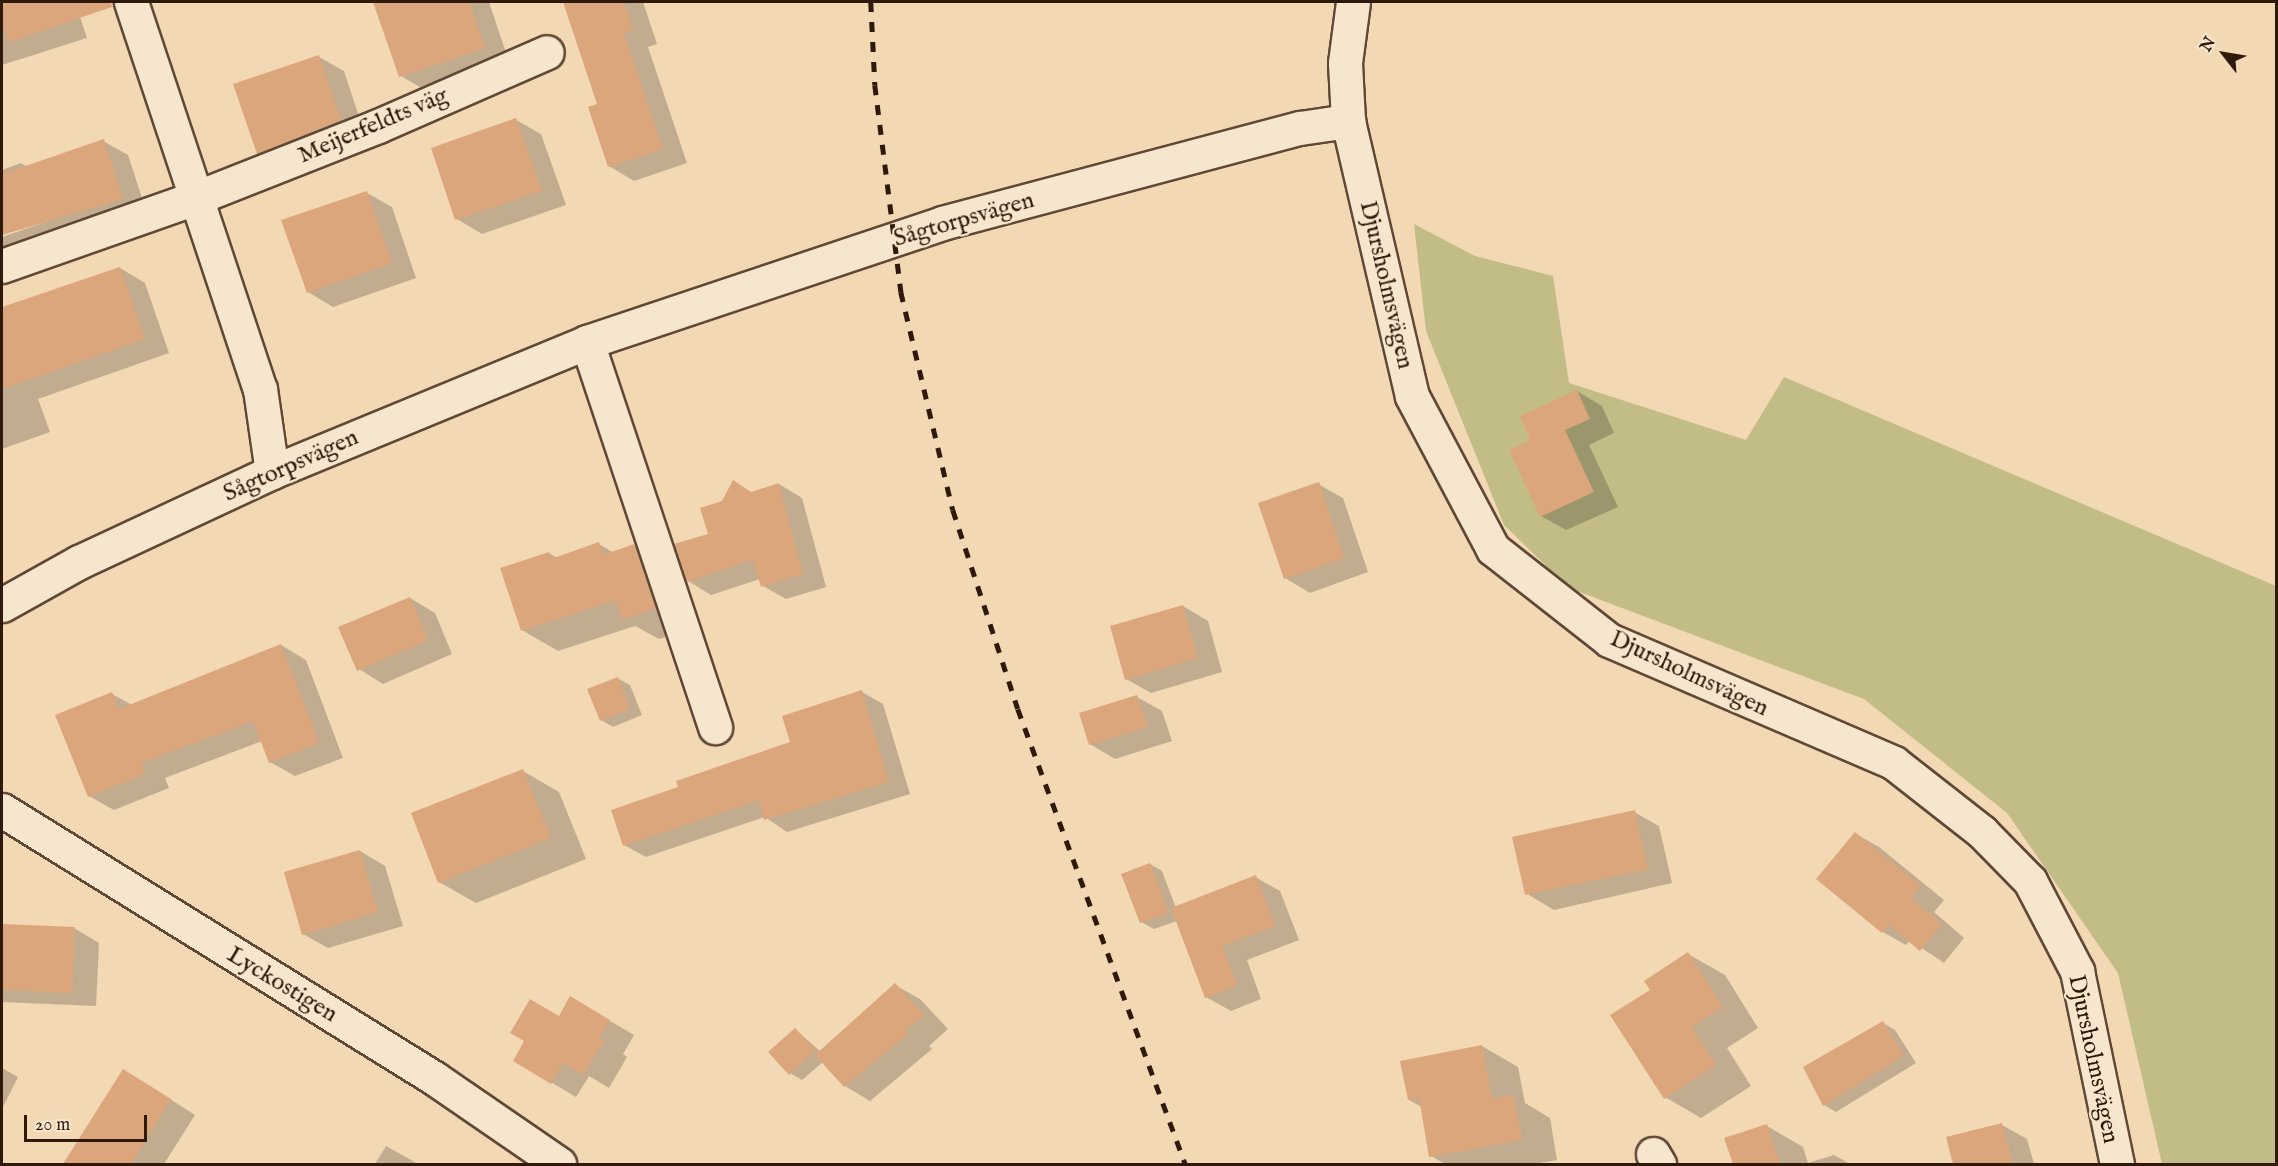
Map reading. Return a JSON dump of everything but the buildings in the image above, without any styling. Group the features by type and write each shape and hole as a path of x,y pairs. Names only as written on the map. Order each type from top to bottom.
{"street":[{"path":"131,2 260,389 272,472"},
{"name":"Djursholmsvägen","path":"1353,2 1345,63 1348,121 1412,396 1493,549 1609,640 1894,763 1982,832 2030,881 2077,971 2116,1164"},
{"name":"Meijerfeldts väg","path":"2,266 198,198 378,126 547,52"},
{"name":"Sågtorpsvägen","path":"2,605 79,562 272,472 587,342 942,223 1299,128 1348,121"},
{"path":"587,342 715,727"},
{"name":"Lyckostigen","path":"2,810 434,1078 559,1164"}],"shaded area":[{"path":"1414,224 1475,256 1553,276 1569,383 1746,440 1784,377 2276,586 2276,1164 2162,1164 2118,973 2007,813 1864,699 1569,588 1504,525 1426,331"}],"railway":[{"path":"871,2 875,85 901,292 953,510 1018,709 1185,1164"}]}
